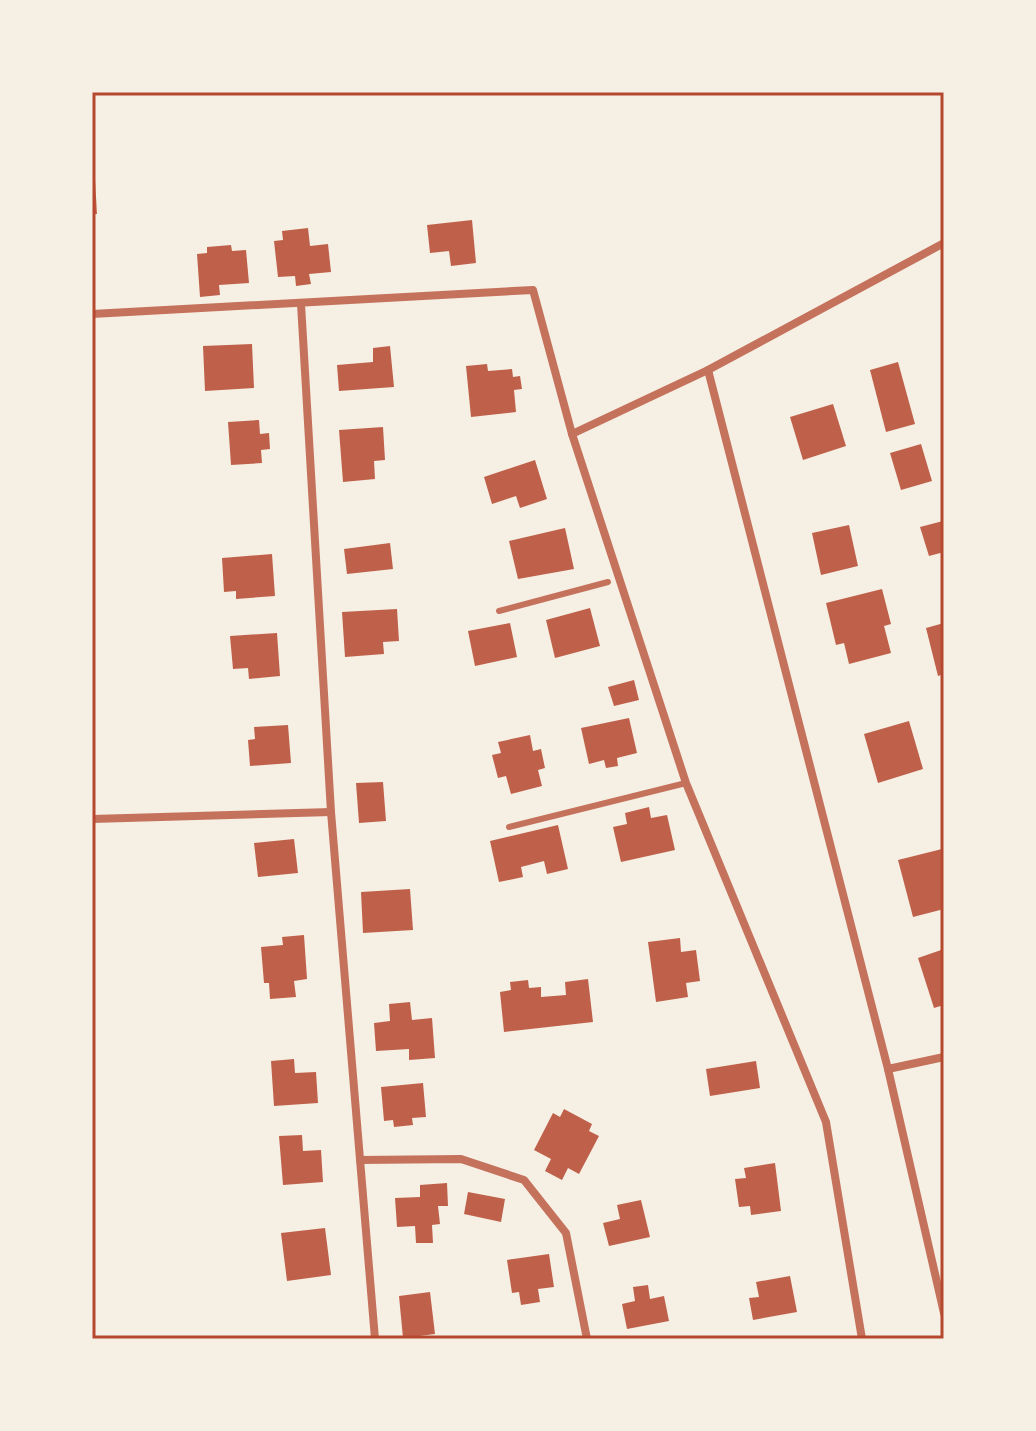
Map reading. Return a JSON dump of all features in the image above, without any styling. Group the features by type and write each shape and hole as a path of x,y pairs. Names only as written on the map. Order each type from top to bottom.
{"street":[{"path":"572,434 708,370 944,243"},
{"path":"92,314 533,290 572,434 686,783 826,1122 862,1339"},
{"path":"301,304 331,812 375,1339"},
{"path":"708,370 888,1069 944,1313"},
{"path":"92,819 331,812"},
{"path":"888,1069 944,1057"},
{"path":"360,1160 461,1159 524,1180 566,1233 587,1339"}],"lane":[{"path":"499,611 608,582"},
{"path":"509,827 686,783"}],"building":[{"path":"92,180 95,180 97,214 92,214"},
{"path":"472,220 476,263 451,266 449,251 430,253 427,225"},
{"path":"308,228 310,246 328,244 331,272 309,274 311,284 296,286 295,276 278,277 274,241 283,240 282,231"},
{"path":"231,245 232,251 246,250 249,283 219,285 220,295 200,297 197,254 207,253 207,247"},
{"path":"252,344 254,388 205,391 203,346"},
{"path":"390,346 394,387 339,391 337,365 373,362 373,348"},
{"path":"898,362 915,424 886,432 870,370"},
{"path":"487,364 488,371 512,369 513,377 520,376 522,389 514,390 516,412 471,417 466,366"},
{"path":"833,404 846,446 803,460 790,417"},
{"path":"259,420 260,434 269,433 270,449 261,450 262,463 231,465 228,422"},
{"path":"383,427 385,460 374,461 375,479 343,482 339,430"},
{"path":"921,444 932,481 901,490 890,453"},
{"path":"535,460 547,499 520,508 516,496 492,504 484,477"},
{"path":"943,521 944,552 929,556 920,527"},
{"path":"849,525 858,566 821,575 812,533"},
{"path":"565,528 574,569 518,579 509,541"},
{"path":"390,543 393,569 347,574 344,549"},
{"path":"272,554 275,596 236,599 236,591 224,592 222,558"},
{"path":"882,589 891,624 884,626 891,653 849,664 844,643 836,645 826,603"},
{"path":"590,608 600,646 555,658 546,620"},
{"path":"397,609 399,641 383,642 384,654 345,657 342,612"},
{"path":"510,623 517,657 475,666 468,631"},
{"path":"944,623 944,674 938,676 926,628"},
{"path":"277,633 280,676 249,679 248,668 233,669 230,636"},
{"path":"634,680 639,700 614,706 608,687"},
{"path":"629,718 637,753 617,758 618,766 606,768 604,760 589,764 581,728"},
{"path":"909,721 923,769 878,783 864,734"},
{"path":"288,725 291,763 250,766 248,740 255,739 254,727"},
{"path":"530,735 533,751 541,749 545,768 538,770 542,786 511,794 506,776 498,778 492,755 501,753 498,742"},
{"path":"383,782 386,821 359,823 356,783"},
{"path":"649,807 651,818 667,815 675,850 621,862 613,827 627,824 625,813"},
{"path":"558,825 568,869 547,874 544,861 521,867 523,877 499,882 490,841"},
{"path":"294,839 298,873 258,877 254,843"},
{"path":"942,849 944,909 913,917 898,860"},
{"path":"410,889 413,930 363,933 361,892"},
{"path":"304,935 307,979 294,981 296,997 270,999 269,983 264,983 261,947 283,945 282,937"},
{"path":"680,938 681,952 696,950 700,981 686,983 688,997 656,1002 648,942"},
{"path":"944,949 944,1005 934,1008 918,958"},
{"path":"588,979 593,1022 504,1032 500,992 511,990 510,982 528,980 529,988 541,987 541,997 566,995 565,982"},
{"path":"410,1002 412,1020 432,1018 435,1058 409,1060 409,1049 376,1051 374,1023 390,1021 389,1004"},
{"path":"294,1059 295,1073 316,1072 318,1103 274,1106 271,1061"},
{"path":"756,1061 760,1088 710,1096 706,1069"},
{"path":"423,1083 426,1117 412,1118 413,1125 394,1127 393,1120 384,1121 381,1087"},
{"path":"564,1109 592,1124 589,1131 599,1136 579,1174 568,1168 562,1180 545,1171 551,1159 534,1150 553,1113 560,1117"},
{"path":"302,1135 303,1151 321,1150 323,1182 283,1185 279,1136"},
{"path":"775,1163 781,1211 751,1215 750,1206 739,1207 735,1179 746,1178 744,1168"},
{"path":"447,1183 448,1206 438,1206 440,1224 432,1225 433,1243 416,1243 415,1226 397,1227 395,1198 420,1197 420,1185"},
{"path":"468,1192 505,1199 501,1222 464,1214"},
{"path":"641,1200 650,1237 609,1246 603,1223 620,1219 617,1205"},
{"path":"325,1228 331,1275 287,1281 281,1233"},
{"path":"549,1254 554,1287 538,1289 540,1302 521,1305 519,1292 512,1293 507,1260"},
{"path":"790,1276 797,1312 753,1320 749,1298 759,1297 756,1282"},
{"path":"648,1285 650,1299 664,1296 669,1321 627,1329 622,1304 635,1301 633,1287"},
{"path":"430,1292 435,1334 403,1338 399,1296"}]}
